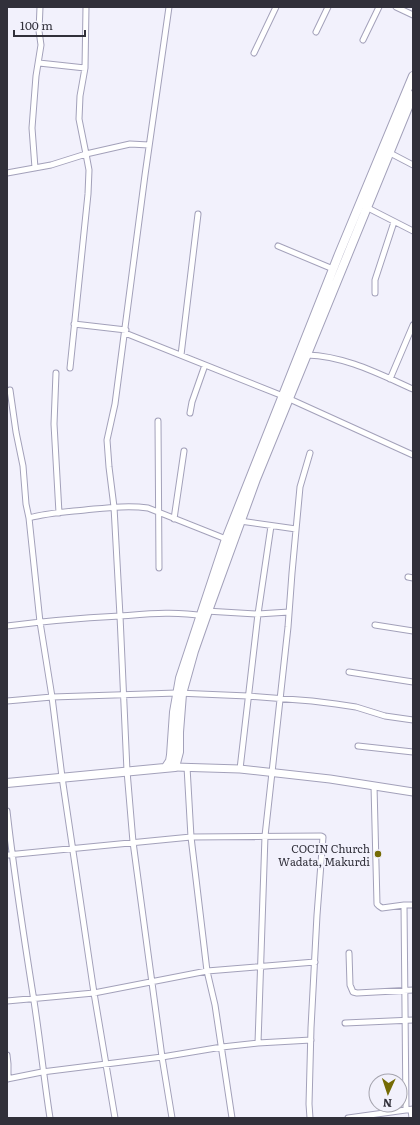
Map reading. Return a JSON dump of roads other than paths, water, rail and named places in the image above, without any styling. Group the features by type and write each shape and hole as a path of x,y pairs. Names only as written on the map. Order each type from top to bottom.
{"main road":[{"path":"204,613 226,539 286,397 307,355 413,76"},
{"path":"7,783 171,767 170,761 180,678 256,479 333,269 390,153 413,95"}],"street":[{"path":"35,168 32,128 36,76 41,45 39,31 40,7"},
{"path":"70,368 88,194 89,170 79,119 80,96 85,68 86,7"},
{"path":"169,7 149,145 115,404 107,440 114,507 127,771 133,842 162,1056 172,1118"},
{"path":"254,53 276,7"},
{"path":"316,32 328,7"},
{"path":"363,40 379,7"},
{"path":"396,7 413,15"},
{"path":"39,63 85,68"},
{"path":"7,173 35,168 130,144 149,145"},
{"path":"390,153 413,164"},
{"path":"363,206 413,231"},
{"path":"181,355 198,214"},
{"path":"374,293 374,280 394,222"},
{"path":"278,246 333,269"},
{"path":"74,324 125,332 286,397 413,455"},
{"path":"390,379 413,325"},
{"path":"307,355 346,361 413,389"},
{"path":"190,413 192,402 205,365"},
{"path":"56,373 54,424 59,513"},
{"path":"10,390 23,466 40,622 52,696 72,848 114,1118"},
{"path":"158,421 159,568"},
{"path":"174,519 184,451"},
{"path":"258,1043 265,836 273,773 300,487 310,453"},
{"path":"29,518 59,513 138,506 159,512 226,539"},
{"path":"240,521 296,530"},
{"path":"240,769 258,614 271,526"},
{"path":"7,626 40,622 149,614 258,614 289,612"},
{"path":"375,625 413,631"},
{"path":"349,672 413,682"},
{"path":"7,701 52,696 179,693 248,696 343,705 356,707 385,716 413,720"},
{"path":"358,746 413,752"},
{"path":"171,767 240,769 413,792"},
{"path":"187,767 191,837 207,971 215,1005 232,1118"},
{"path":"374,786 378,906 382,908 413,905"},
{"path":"7,811 10,854 34,1000 42,1072 50,1118"},
{"path":"10,854 191,837 322,837 311,1040 310,1118"},
{"path":"404,905 406,990 405,1020 410,1110 412,1118"},
{"path":"350,953 350,985 353,992 413,990"},
{"path":"7,1002 94,993 207,971 315,962"},
{"path":"345,1023 413,1020"},
{"path":"7,1055 7,1079 42,1072 222,1047 311,1040"},
{"path":"348,1118 410,1110"}],"place":[{"name":"COCIN Church Wadata, Makurdi","path":"378,854"}]}
